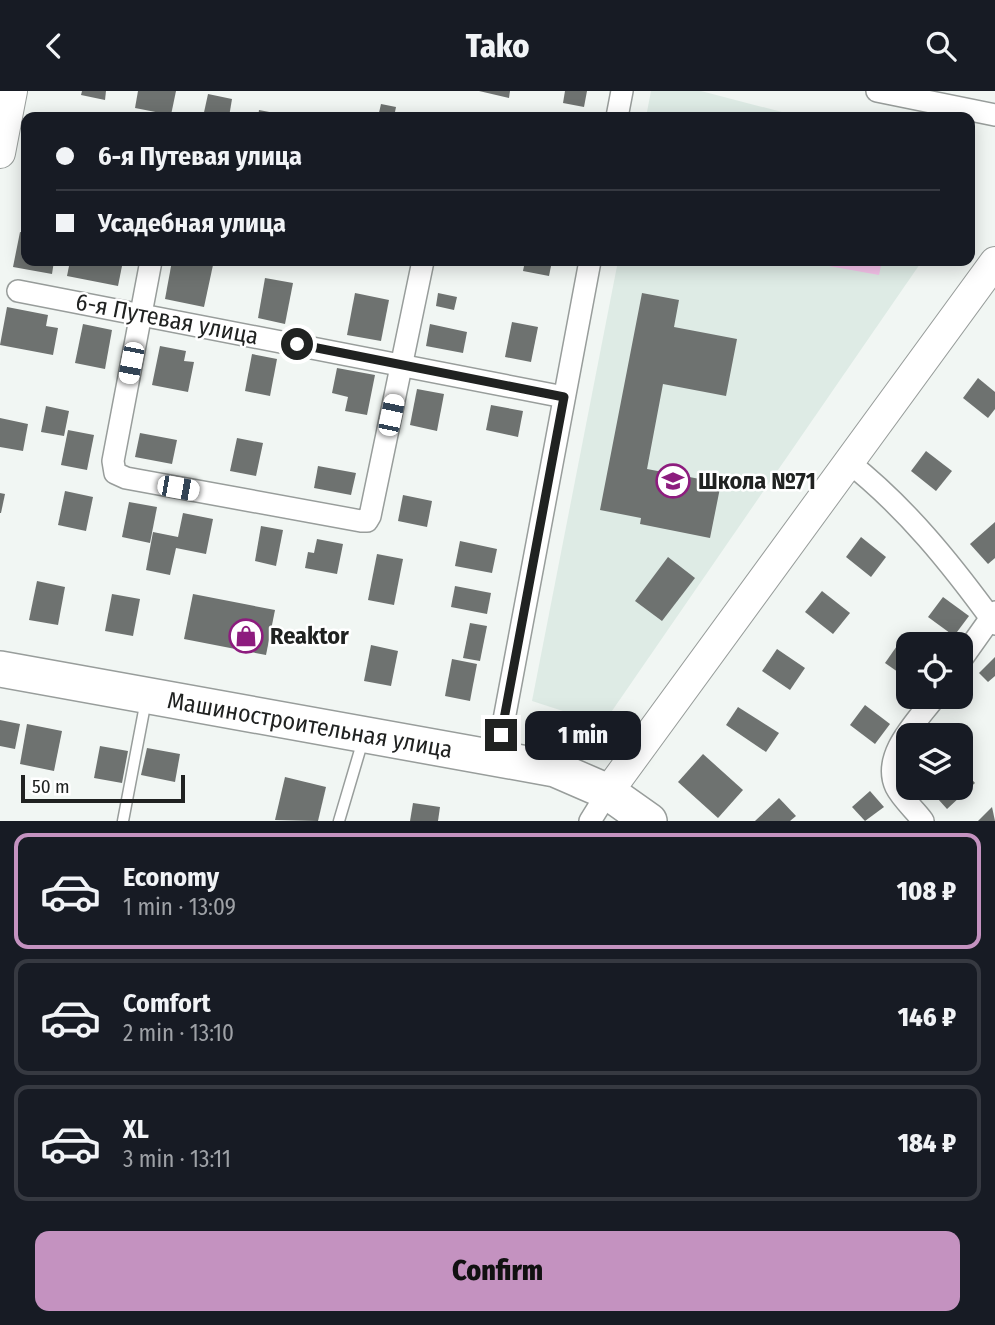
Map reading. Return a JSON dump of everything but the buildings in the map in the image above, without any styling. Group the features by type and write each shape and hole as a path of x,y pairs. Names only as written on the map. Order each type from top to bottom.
{"main road":[{"name":"Машиностроительная улица","path":"0,670 555,769 608,792 649,821"}],"street":[{"path":"618,112 622,91"},
{"path":"877,91 995,115"},
{"path":"0,153 6,110"},
{"path":"590,821 608,792 847,461 995,262"},
{"path":"150,266 113,461 115,473 126,478 367,521 422,266"},
{"path":"497,757 589,266"},
{"name":"6-я Путевая улица","path":"18,291 564,397"},
{"path":"847,461 884,491 925,534 969,585 993,618 973,644"},
{"path":"923,821 897,789 892,767 897,750 926,709"}],"lane":[{"path":"123,821 147,697"},
{"path":"339,821 365,734"}],"shaded area":[{"path":"651,91 701,91 782,112 647,112"},
{"name":"Школа №71","path":"617,266 919,266 603,724 532,701"},
{"path":"829,266 881,266 879,275"}],"place":[{"name":"Школа №71","path":"673,481"},
{"name":"Reaktor","path":"246,636"}],"route":[{"path":"297,344 564,397 501,735"}]}
